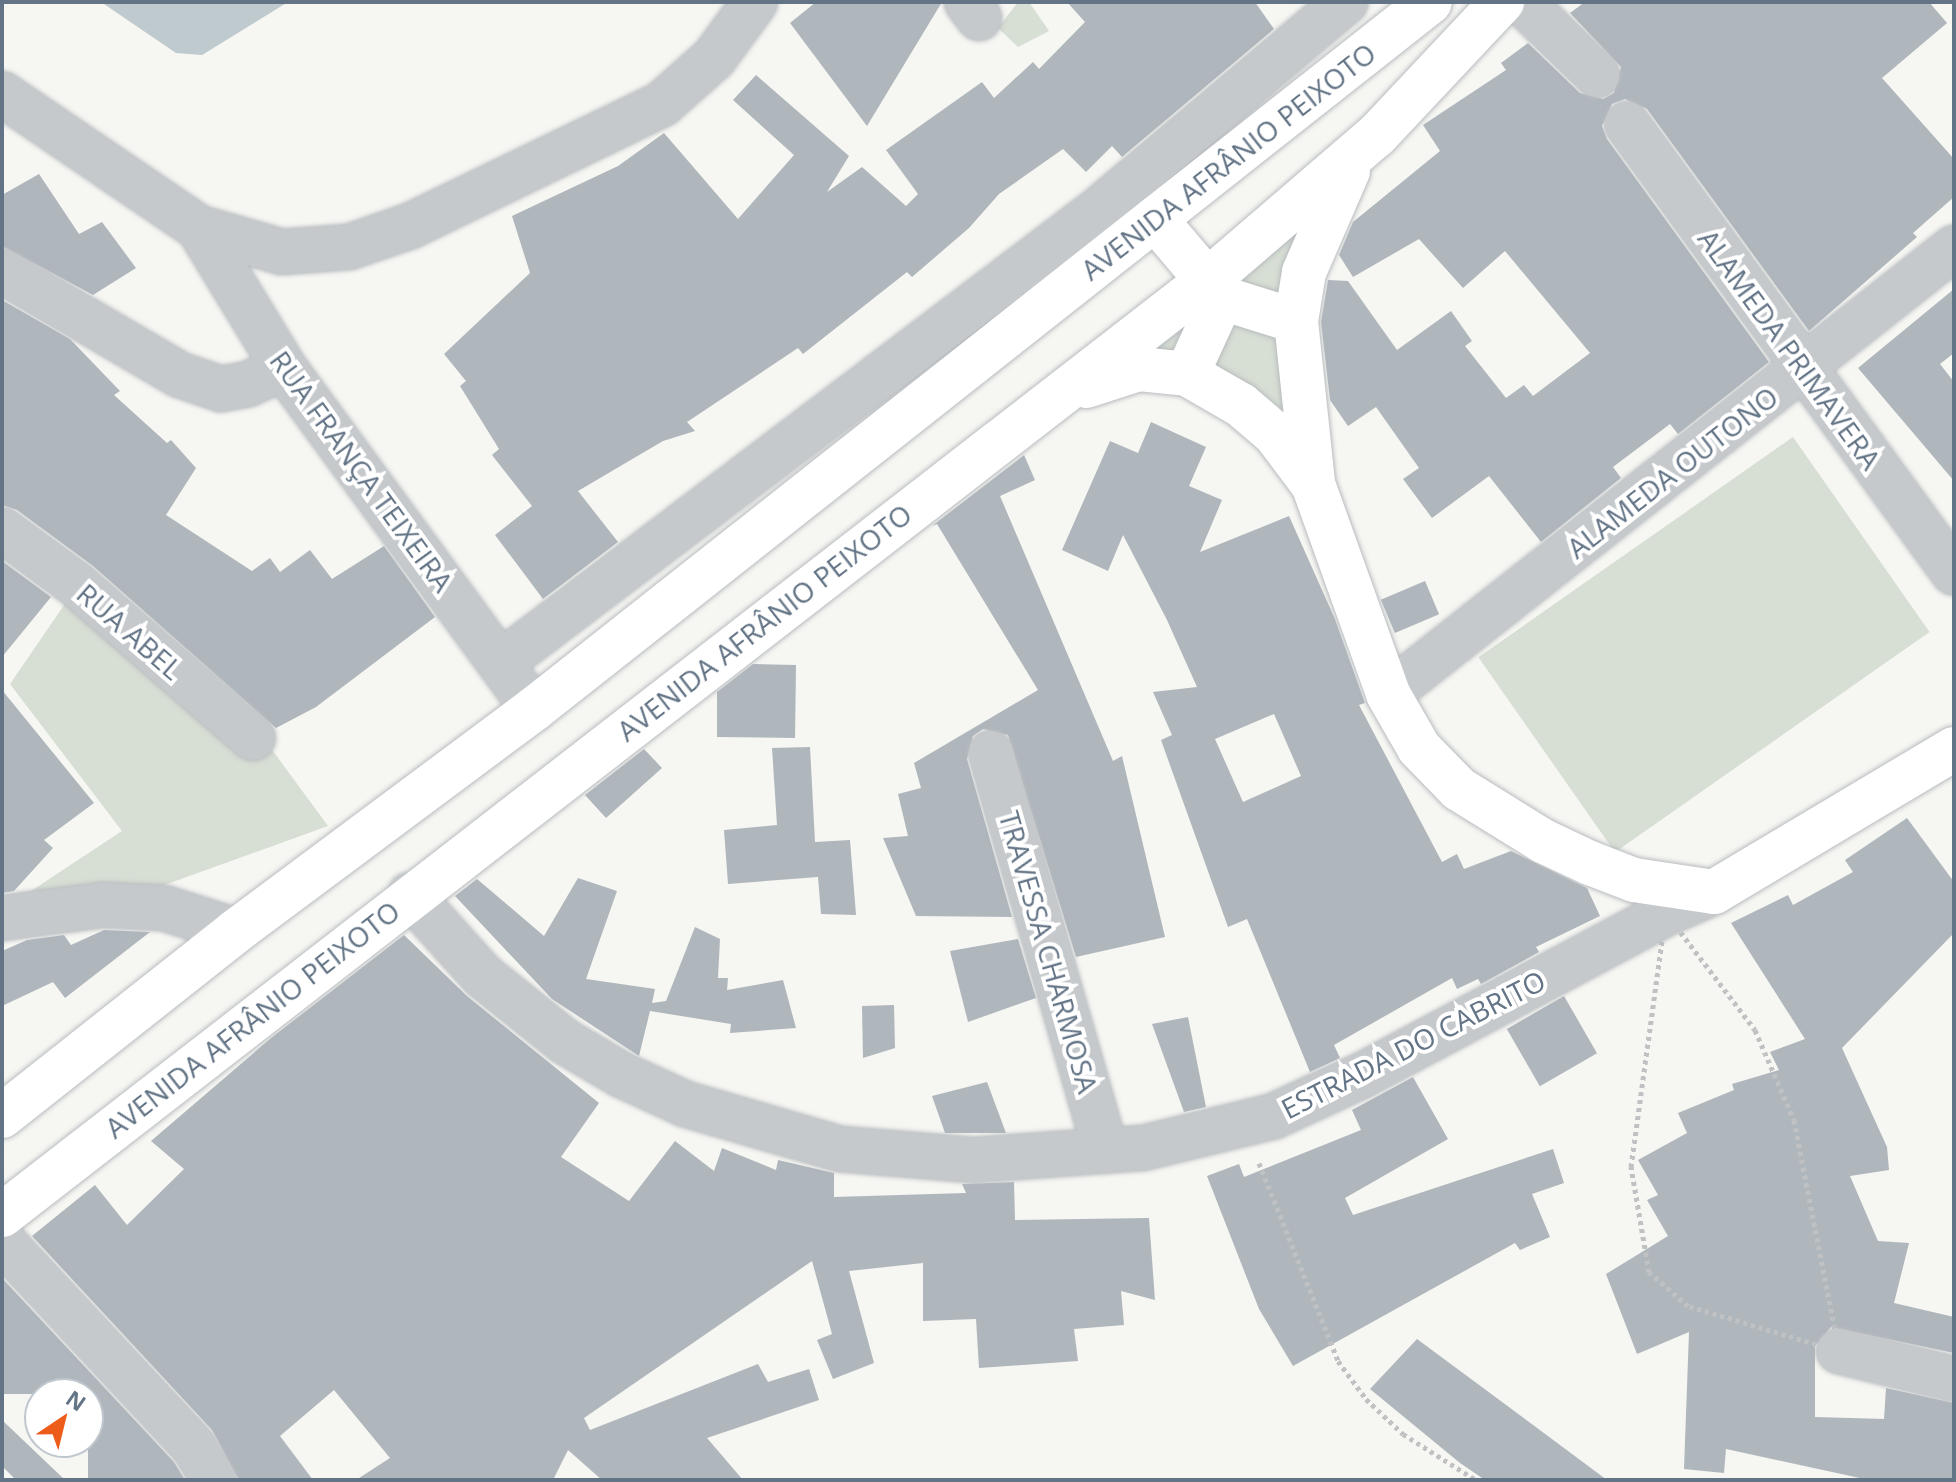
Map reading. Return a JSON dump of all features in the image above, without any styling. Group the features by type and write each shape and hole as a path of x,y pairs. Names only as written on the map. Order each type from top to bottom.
{"main road":[{"name":"AVENIDA AFRÂNIO PEIXOTO","path":"2,1116 236,931 534,709 1430,2"},
{"name":"AVENIDA AFRÂNIO PEIXOTO","path":"2,1215 410,895 1061,394 1215,290 1377,135 1502,2"},
{"path":"1377,135 1347,173 1318,231 1304,272 1296,321 1313,484 1388,694 1419,748 1459,789 1499,815 1555,847 1634,880 1714,892"},
{"path":"1155,219 1215,290 1296,321"},
{"path":"1187,374 1215,290"},
{"path":"1061,394 1139,369 1187,374 1241,405 1264,424 1313,484"},
{"name":"ESTRADA DO CABRITO","path":"1714,892 1954,749"}],"street":[{"path":"4,98 199,228 282,252 349,247 410,226 662,104 714,58 755,2"},
{"path":"502,662 1096,212 1345,2"},
{"path":"1522,2 1597,75"},
{"name":"ALAMEDA PRIMAVERA","path":"1627,124 1954,573"},
{"name":"RUA FRANÇA TEIXEIRA","path":"199,228 284,368 534,709"},
{"name":"ALAMEDA OUTONO","path":"1388,694 1954,248"},
{"path":"2,271 180,375 221,389 248,384 284,368"},
{"name":"RUA ABEL","path":"2,530 77,585 253,738"},
{"name":"TRAVESSA CHARMOSA","path":"991,753 1106,1151"},
{"name":"ESTRADA DO CABRITO","path":"410,895 483,976 564,1041 685,1104 840,1149 974,1160 1106,1151 1243,1125 1363,1075 1666,913 1714,892"},
{"path":"2,918 103,905 164,908 236,931"},
{"path":"2,1241 194,1447 214,1480"},
{"path":"1839,1351 1954,1379"}],"path":[{"path":"1666,913 1755,1030 1794,1120 1839,1351 1737,1325 1688,1306 1649,1272 1631,1167 1666,913"},
{"path":"1243,1125 1338,1361 1366,1399 1403,1434 1476,1480"}],"shaded area":[{"path":"101,2 288,2 202,55 176,53"},
{"path":"1018,2 1029,2 1049,31 1018,47 998,28"},
{"path":"1308,208 1295,420 1255,388 1139,352"},
{"path":"1793,437 1930,632 1615,852 1478,657"},
{"path":"71,595 256,728 328,826 31,933 28,893 122,831 10,684"}],"building":[{"path":"816,2 942,2 867,126 790,23"},
{"path":"1067,2 1255,2 1274,29 1122,157 1112,146 1086,172 1063,149 999,194 969,228 912,277 907,272 803,354 798,348 687,422 695,431 663,441 578,491 618,542 543,599 495,535 532,506 492,455 499,449 460,386 466,381 444,354 530,273 512,216 618,166 664,133 738,219 794,155 733,100 756,75 849,156 827,192 862,167 906,206 918,194 886,150 982,82 994,98 1033,62 1039,69 1085,22"},
{"path":"1585,2 1929,2 1947,23 1882,78 1954,159 1954,197 1913,233 1917,237 1809,331 1647,109 1625,99 1612,104 1602,126 1607,139 1769,362 1678,434 1670,424 1613,467 1621,478 1541,542 1489,476 1432,518 1403,479 1419,468 1376,407 1348,426 1330,400 1321,322 1328,280 1348,281 1397,350 1451,311 1472,341 1465,346 1506,398 1524,385 1533,396 1590,353 1505,251 1463,288 1419,239 1353,277 1339,255 1353,222 1440,151 1423,125 1506,70 1501,63 1528,43 1580,93 1603,99 1614,93 1621,67 1570,13"},
{"path":"39,174 79,234 102,222 136,268 93,295 2,246 2,195"},
{"path":"1954,289 1954,353 1940,364 1954,382 1954,481 1858,368"},
{"path":"2,300 70,339 120,391 114,395 167,443 171,440 196,468 166,515 252,571 270,558 280,572 310,550 332,579 384,546 435,617 316,707 276,728 93,566 17,510 2,505"},
{"path":"1151,422 1206,447 1189,486 1222,500 1200,552 1289,516 1335,619 1365,703 1359,705 1442,862 1457,854 1464,869 1511,851 1587,888 1600,916 1536,947 1539,952 1481,984 1478,979 1457,989 1452,978 1334,1045 1340,1058 1310,1072 1247,919 1228,927 1161,740 1172,735 1153,692 1197,687 1167,620 1123,535 1108,571 1062,550 1110,441 1138,453","holes":["1274,714 1301,776 1243,802 1215,739"]},
{"path":"1024,455 1035,480 1000,496 1113,761 1122,756 1165,937 1076,957 1008,735 983,729 973,736 967,759 1012,917 916,916 883,838 908,836 898,794 921,788 914,763 1038,690 937,524 932,526"},
{"path":"2,561 51,597 2,657"},
{"path":"1425,581 1439,614 1395,633 1381,600"},
{"path":"753,664 796,665 795,738 717,737 717,692"},
{"path":"2,690 94,803 44,840 53,848 14,891 2,893"},
{"path":"810,747 815,842 850,840 856,915 821,914 818,877 728,884 724,830 777,825 772,748"},
{"path":"644,749 662,768 606,818 585,795"},
{"path":"1907,818 1954,882 1954,933 1842,1048 1887,1147 1889,1170 1850,1176 1878,1241 1909,1243 1894,1303 1954,1317 1954,1353 1831,1327 1815,1346 1815,1417 1884,1419 1886,1388 1954,1403 1954,1480 1869,1480 1726,1449 1724,1473 1684,1469 1689,1332 1637,1354 1606,1274 1668,1236 1647,1200 1658,1195 1638,1160 1687,1133 1678,1113 1734,1090 1732,1084 1779,1070 1770,1052 1805,1039 1731,923 1788,895 1793,905 1853,872 1845,860"},
{"path":"578,878 617,891 586,979 655,989 652,1003 666,1001 695,927 720,939 718,978 728,978 727,990 783,980 796,1028 730,1033 731,1024 650,1011 639,1056 552,999 455,896 477,879 544,936"},
{"path":"104,930 150,932 65,998 53,982 2,1006 2,951 27,940 64,935 71,945"},
{"path":"404,935 467,996 599,1103 561,1157 629,1201 675,1141 714,1171 722,1148 776,1170 778,1160 834,1173 834,1197 966,1193 962,1184 1014,1182 1015,1220 1149,1218 1155,1300 1121,1291 1124,1325 1074,1329 1078,1361 979,1368 976,1319 923,1321 923,1263 849,1271 874,1363 833,1379 817,1340 832,1334 812,1261 584,1418 590,1430 758,1364 768,1382 809,1369 819,1400 707,1438 743,1480 602,1480 568,1450 553,1480 356,1480 390,1458 334,1390 280,1436 313,1480 239,1480 212,1430 32,1236 95,1185 127,1225 184,1169 151,1141 271,1038"},
{"path":"1018,939 1036,998 968,1022 950,951"},
{"path":"1564,996 1597,1053 1540,1086 1507,1029"},
{"path":"894,1005 895,1048 863,1058 862,1006"},
{"path":"1188,1017 1206,1107 1184,1112 1152,1024"},
{"path":"1413,1077 1448,1139 1345,1198 1353,1215 1553,1149 1564,1183 1532,1194 1550,1237 1520,1250 1515,1243 1293,1366 1259,1309 1207,1176 1239,1164 1244,1177 1361,1130 1352,1110"},
{"path":"987,1082 1006,1133 945,1133 932,1096"},
{"path":"2,1278 95,1378 24,1378 24,1394 2,1394"},
{"path":"1417,1339 1607,1480 1485,1480 1460,1463 1370,1389"},
{"path":"104,1387 174,1462 185,1480 88,1480 88,1458 104,1458"},
{"path":"2,1420 24,1441 24,1458 42,1458 65,1480 16,1480 2,1466"}]}
